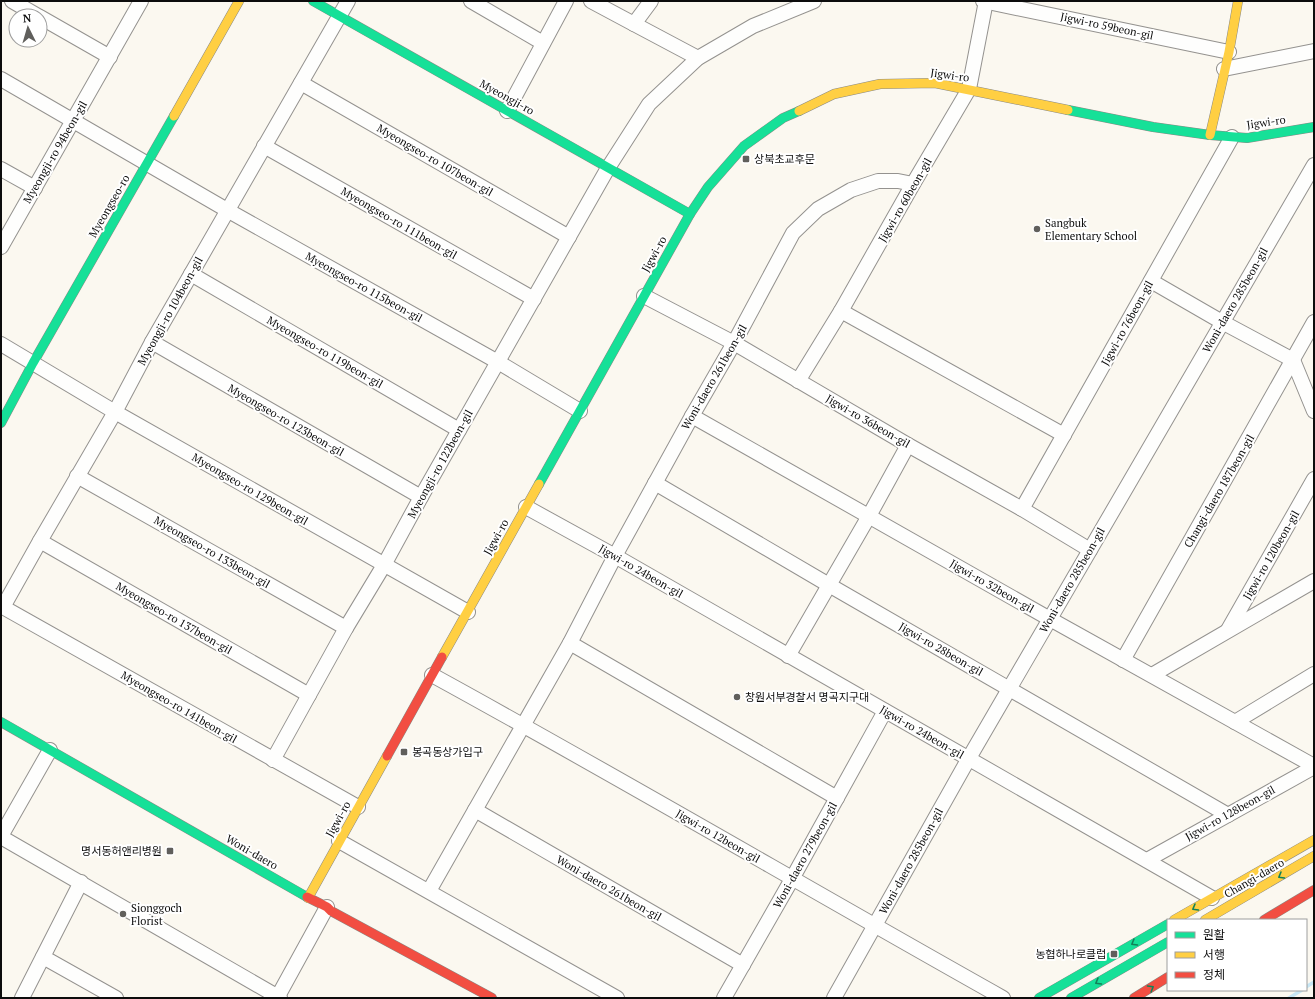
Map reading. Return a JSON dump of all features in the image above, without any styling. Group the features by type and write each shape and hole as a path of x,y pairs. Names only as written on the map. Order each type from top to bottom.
{"street":[{"path":"12,1 24,8"},
{"name":"Myeongji-ro 94beon-gil","path":"1,247 141,1"},
{"name":"Myeongseo-ro","path":"1,423 33,363 239,1"},
{"name":"Myeongji-ro","path":"313,1 690,214"},
{"name":"Myeongji-ro 104beon-gil","path":"2,606 115,412 152,342 348,1"},
{"path":"471,1 544,43"},
{"path":"507,111 566,1"},
{"path":"591,1 698,58"},
{"path":"634,24 651,1"},
{"name":"Myeongji-ro 122beon-gil","path":"273,760 346,628 384,565 608,168 649,104 698,58 753,26 814,1"},
{"name":"Jigwi-ro 59beon-gil","path":"969,89 985,1 1228,52"},
{"path":"1210,135 1238,1"},
{"path":"48,22 110,57"},
{"path":"1224,69 1314,51"},
{"name":"Myeongseo-ro 115beon-gil","path":"1,79 227,210 498,362 580,412"},
{"name":"Myeongseo-ro 107beon-gil","path":"300,83 569,237"},
{"name":"Jigwi-ro","path":"308,898 690,214 708,187 744,146 783,118 834,94 880,84 935,83 1153,127 1232,138 1248,138 1314,127"},
{"name":"Jigwi-ro 60beon-gil","path":"798,381 842,311 913,184 969,89"},
{"name":"Jigwi-ro 76beon-gil","path":"1022,509 1232,138"},
{"name":"Myeongseo-ro 111beon-gil","path":"264,146 534,299"},
{"name":"Woni-daero 285beon-gil","path":"834,998 968,758 1314,165"},
{"path":"1,169 34,188"},
{"name":"Woni-daero 261beon-gil","path":"429,891 570,643 615,556 734,343 793,233 818,209 851,190 878,181 898,181 913,184"},
{"name":"Myeongseo-ro 119beon-gil","path":"191,274 459,430"},
{"path":"1151,281 1222,322 1293,360 1314,411"},
{"name":"Jigwi-ro 36beon-gil","path":"644,296 734,343 908,445 1022,509 1090,550"},
{"path":"842,311 1064,435"},
{"name":"Changi-daero 187beon-gil","path":"1123,660 1314,322"},
{"name":"Myeongseo-ro 123beon-gil","path":"152,342 421,497"},
{"name":"Myeongseo-ro 129beon-gil","path":"1,344 115,412 468,612"},
{"name":"Jigwi-ro 32beon-gil","path":"692,416 1314,767"},
{"path":"788,656 908,445"},
{"name":"Myeongseo-ro 133beon-gil","path":"78,476 346,628"},
{"name":"Jigwi-ro 120beon-gil","path":"1227,631 1314,479"},
{"name":"Jigwi-ro 28beon-gil","path":"655,483 829,585 1228,814"},
{"name":"Jigwi-ro 24beon-gil","path":"526,507 615,556 1212,898"},
{"name":"Myeongseo-ro 137beon-gil","path":"40,541 309,695"},
{"name":"Jigwi-ro 120beon-gil","path":"1152,675 1314,581"},
{"name":"Myeongseo-ro 141beon-gil","path":"2,606 358,807"},
{"path":"570,643 837,798"},
{"path":"1235,722 1314,674"},
{"name":"Jigwi-ro 12beon-gil","path":"432,675 524,725 1003,998"},
{"name":"Woni-daero 279beon-gil","path":"724,998 885,711"},
{"name":"Woni-daero","path":"1,722 308,898 327,907 331,911 492,998"},
{"path":"50,750 1,836 278,998 327,907"},
{"name":"Jigwi-ro 128beon-gil","path":"1147,860 1314,767"},
{"name":"Woni-daero 261beon-gil","path":"475,810 743,965"},
{"path":"1176,919 1314,840"},
{"path":"340,841 617,998"},
{"name":"Changi-daero","path":"1207,919 1314,856"},
{"path":"22,998 81,882"},
{"path":"1266,919 1314,890"},
{"path":"1039,998 1167,925"},
{"path":"1070,998 1167,943"},
{"path":"43,957 116,998"},
{"path":"1134,998 1167,978"}],"waterway":[{"path":"1307,986 1314,982"},
{"path":"1289,998 1300,991"}],"traffic: fast":[{"path":"313,1 690,214"},
{"path":"1068,110 1153,127 1210,135 1247,138 1314,127"},
{"path":"539,484 690,214 708,187 744,146 783,118 799,111"},
{"path":"1,423 33,363 174,116"},
{"path":"1,722 307,897"},
{"path":"1039,998 1167,925"},
{"path":"1071,998 1167,943"}],"traffic: slow":[{"path":"174,116 239,1"},
{"path":"1210,135 1229,52 1238,1"},
{"path":"799,111 834,94 880,84 935,83 1068,110"},
{"path":"442,657 539,484"},
{"path":"308,898 387,756"},
{"path":"1176,919 1314,840"},
{"path":"1207,919 1314,856"}],"traffic: jam":[{"path":"387,756 442,657"},
{"path":"1266,919 1314,890"},
{"path":"307,897 492,998"},
{"path":"1134,998 1167,978"}],"place":[{"name":"상북초교후문","path":"746,159"},
{"name":"Sangbuk Elementary School","path":"1037,229"},
{"name":"창원서부경찰서 명곡지구대","path":"737,697"},
{"name":"봉곡동상가입구","path":"404,752"},
{"name":"명서동허앤리병원","path":"170,851"},
{"name":"Sionggoch Florist","path":"123,914"},
{"name":"농협하나로클럽","path":"1114,954"}]}
